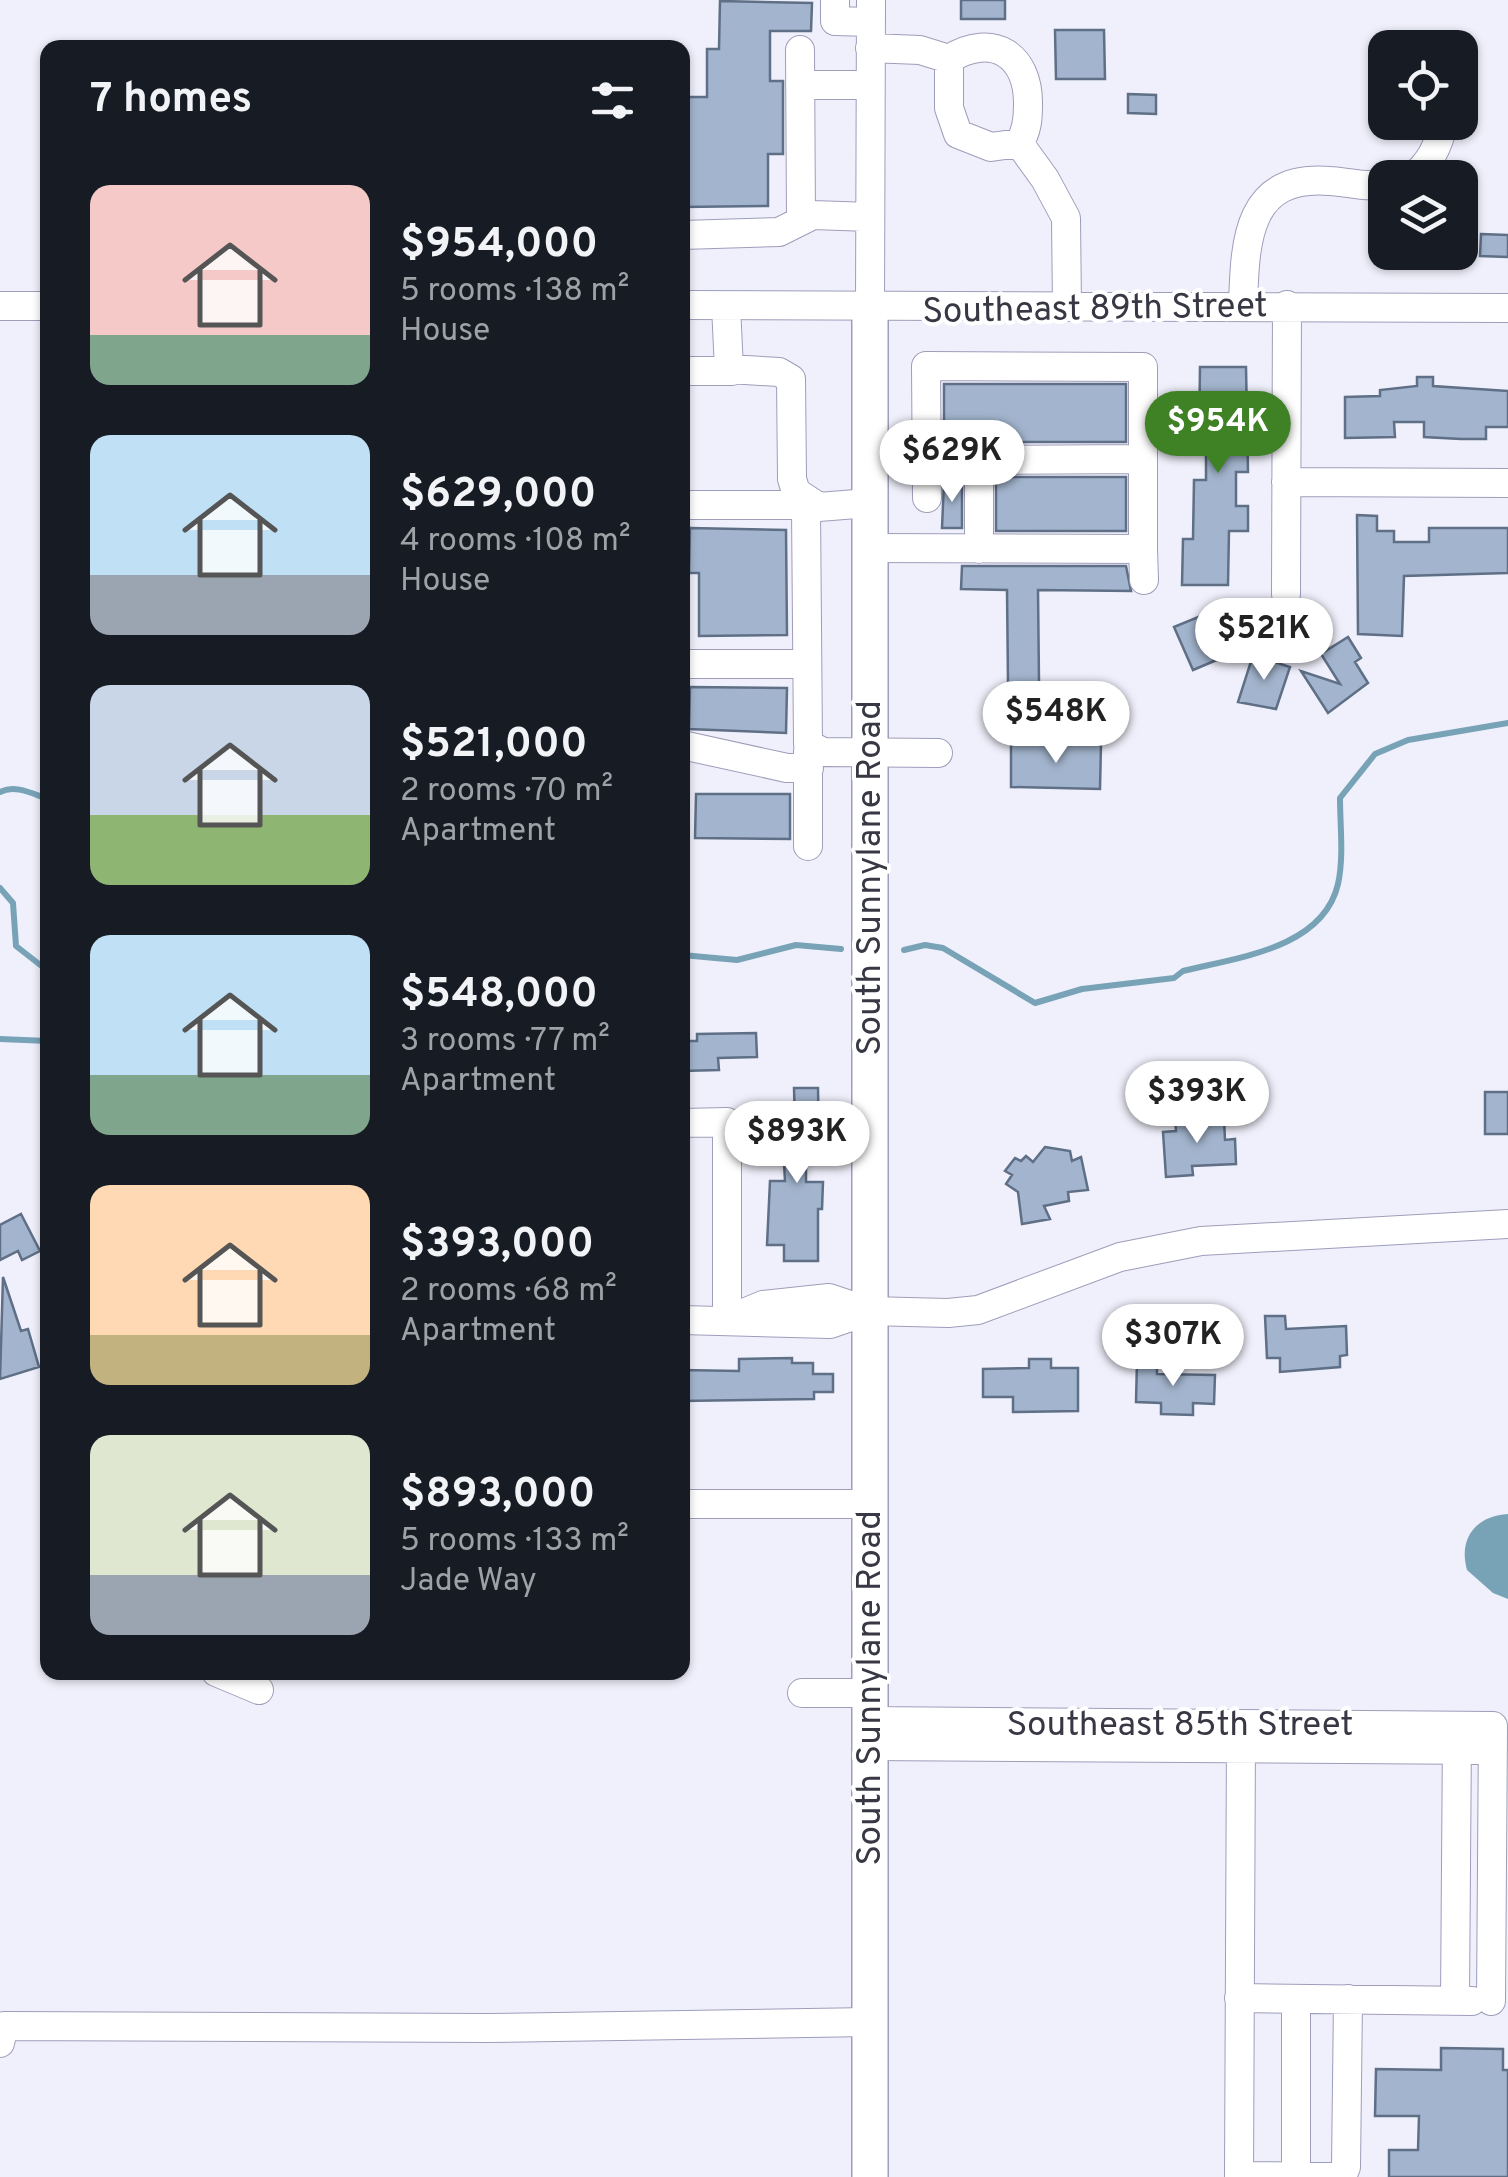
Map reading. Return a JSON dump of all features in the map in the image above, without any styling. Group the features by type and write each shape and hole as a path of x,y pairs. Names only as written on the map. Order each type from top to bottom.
{"main road":[{"name":"South Sunnylane Road","path":"870,309 870,2177"}],"street":[{"path":"835,0 834,22 870,23 920,50 949,59 962,52 1001,52 1023,67 1028,104 1026,128 1019,143"},
{"name":"South Sunnylane Road","path":"870,23 870,309"},
{"path":"800,50 801,221"},
{"path":"949,59 948,108 958,134 991,147 1019,143"},
{"path":"800,85 870,84"},
{"path":"1019,143 1066,218 1067,308"},
{"path":"1243,306 1244,250 1258,213 1276,190 1295,182 1368,184"},
{"path":"690,235 779,232 813,216 870,217"},
{"path":"0,306 40,306"},
{"name":"Southeast 89th Street","path":"690,306 1508,308"},
{"path":"726,306 727,361 732,371"},
{"path":"1286,594 1287,306"},
{"path":"927,498 926,366 1143,367 1144,580"},
{"path":"690,371 779,372 790,379 792,479 796,492 816,504"},
{"path":"927,460 1143,459"},
{"path":"979,460 979,549"},
{"path":"1286,482 1508,483"},
{"path":"690,504 869,503"},
{"path":"808,846 806,508 816,504"},
{"path":"869,548 1144,548"},
{"path":"690,664 806,664"},
{"path":"690,747 786,768 823,752 938,753"},
{"path":"690,1122 727,1122 727,1320"},
{"path":"690,1320 830,1324 868,1311 978,1310 1120,1258 1201,1241 1508,1224"},
{"path":"690,1504 868,1504"},
{"path":"235,1680 259,1690"},
{"name":"Southeast 85th Street","path":"802,1692 868,1720 1063,1735 1493,1738 1499,2001"},
{"path":"1242,1736 1239,2176 1341,2177 1346,2167 1348,2000"},
{"path":"1455,2001 1457,1737"},
{"path":"1239,1998 1499,2001"},
{"path":"1296,1999 1296,2176"},
{"path":"0,2043 4,2026 488,2028 869,2022"}],"water":[{"path":"1508,1514 1508,1599 1493,1593 1467,1570 1465,1548 1479,1524"}],"building":[{"path":"961,0 1005,0 1005,19 961,19"},
{"path":"720,1 812,3 811,31 770,31 770,81 783,81 783,154 768,154 768,206 690,207 690,97 707,97 707,49 719,49"},
{"path":"1055,30 1104,30 1105,79 1056,79"},
{"path":"1128,94 1156,95 1156,114 1128,113"},
{"path":"1481,234 1508,235 1508,257 1480,256"},
{"path":"1200,367 1246,367 1248,472 1236,472 1236,506 1248,506 1248,531 1229,531 1228,585 1182,585 1183,539 1193,539 1194,480 1206,480 1206,439 1199,439"},
{"path":"1417,377 1433,377 1433,386 1508,391 1508,427 1486,427 1486,439 1461,439 1424,437 1424,422 1394,422 1395,437 1345,438 1345,397 1380,396 1380,390 1417,386"},
{"path":"944,384 1126,384 1126,442 944,442"},
{"path":"996,477 1126,477 1126,531 996,531"},
{"path":"944,482 962,482 962,528 942,528"},
{"path":"1357,515 1377,516 1377,531 1394,531 1394,542 1429,542 1429,528 1508,528 1508,573 1404,576 1402,636 1358,634"},
{"path":"690,528 786,530 787,635 699,636 699,573 690,573"},
{"path":"962,566 1126,566 1131,591 1038,590 1039,682 1008,683 1007,590 961,589"},
{"path":"1225,606 1236,630 1211,640 1240,650 1193,670 1174,627"},
{"path":"1348,637 1361,658 1355,662 1368,683 1328,713 1301,671 1340,684 1321,654"},
{"path":"1253,655 1290,667 1276,709 1238,702"},
{"path":"690,687 787,688 786,733 690,729"},
{"path":"1011,743 1101,744 1100,789 1011,787"},
{"path":"696,794 790,794 790,839 695,838"},
{"path":"756,1033 757,1057 718,1058 719,1070 690,1071 690,1041 697,1041 697,1034"},
{"path":"794,1088 818,1088 819,1145 806,1145 806,1182 823,1182 822,1209 818,1209 818,1261 784,1261 784,1245 767,1245 770,1181 785,1181 782,1127 795,1126"},
{"path":"1485,1092 1508,1092 1508,1134 1485,1134"},
{"path":"1175,1119 1224,1119 1225,1140 1235,1139 1236,1164 1192,1166 1193,1175 1166,1177 1163,1132 1176,1131"},
{"path":"1045,1147 1070,1151 1072,1161 1081,1157 1088,1190 1068,1192 1069,1201 1044,1206 1050,1219 1022,1224 1018,1192 1006,1184 1012,1175 1005,1171 1015,1158 1021,1161 1026,1156 1033,1162"},
{"path":"21,1214 40,1251 22,1260 18,1251 0,1260 0,1225"},
{"path":"3,1277 21,1331 28,1329 39,1367 0,1379"},
{"path":"1265,1316 1285,1316 1286,1329 1346,1326 1347,1355 1340,1356 1340,1367 1280,1372 1280,1358 1267,1358"},
{"path":"792,1358 792,1363 813,1363 813,1374 833,1374 833,1392 814,1392 814,1399 690,1401 690,1370 739,1371 739,1359"},
{"path":"1029,1359 1051,1359 1051,1368 1078,1368 1078,1411 1013,1412 1013,1397 983,1397 983,1369 1029,1368"},
{"path":"1137,1361 1157,1361 1157,1374 1215,1375 1214,1404 1193,1403 1193,1415 1161,1414 1161,1403 1136,1402"},
{"path":"1441,2048 1503,2049 1503,2070 1508,2070 1508,2177 1389,2177 1389,2150 1418,2150 1419,2116 1375,2116 1376,2069 1441,2070"}],"waterway":[{"path":"904,950 925,945 943,948 1035,1003 1082,989 1174,978 1183,971 1274,947 1315,923 1329,906 1340,874 1340,798 1375,754 1408,740 1508,723"},
{"path":"0,792 18,789 40,796"},
{"path":"0,888 13,903 16,946 40,965"},
{"path":"690,956 737,960 796,945 841,949"},
{"path":"0,1039 40,1041"}]}
